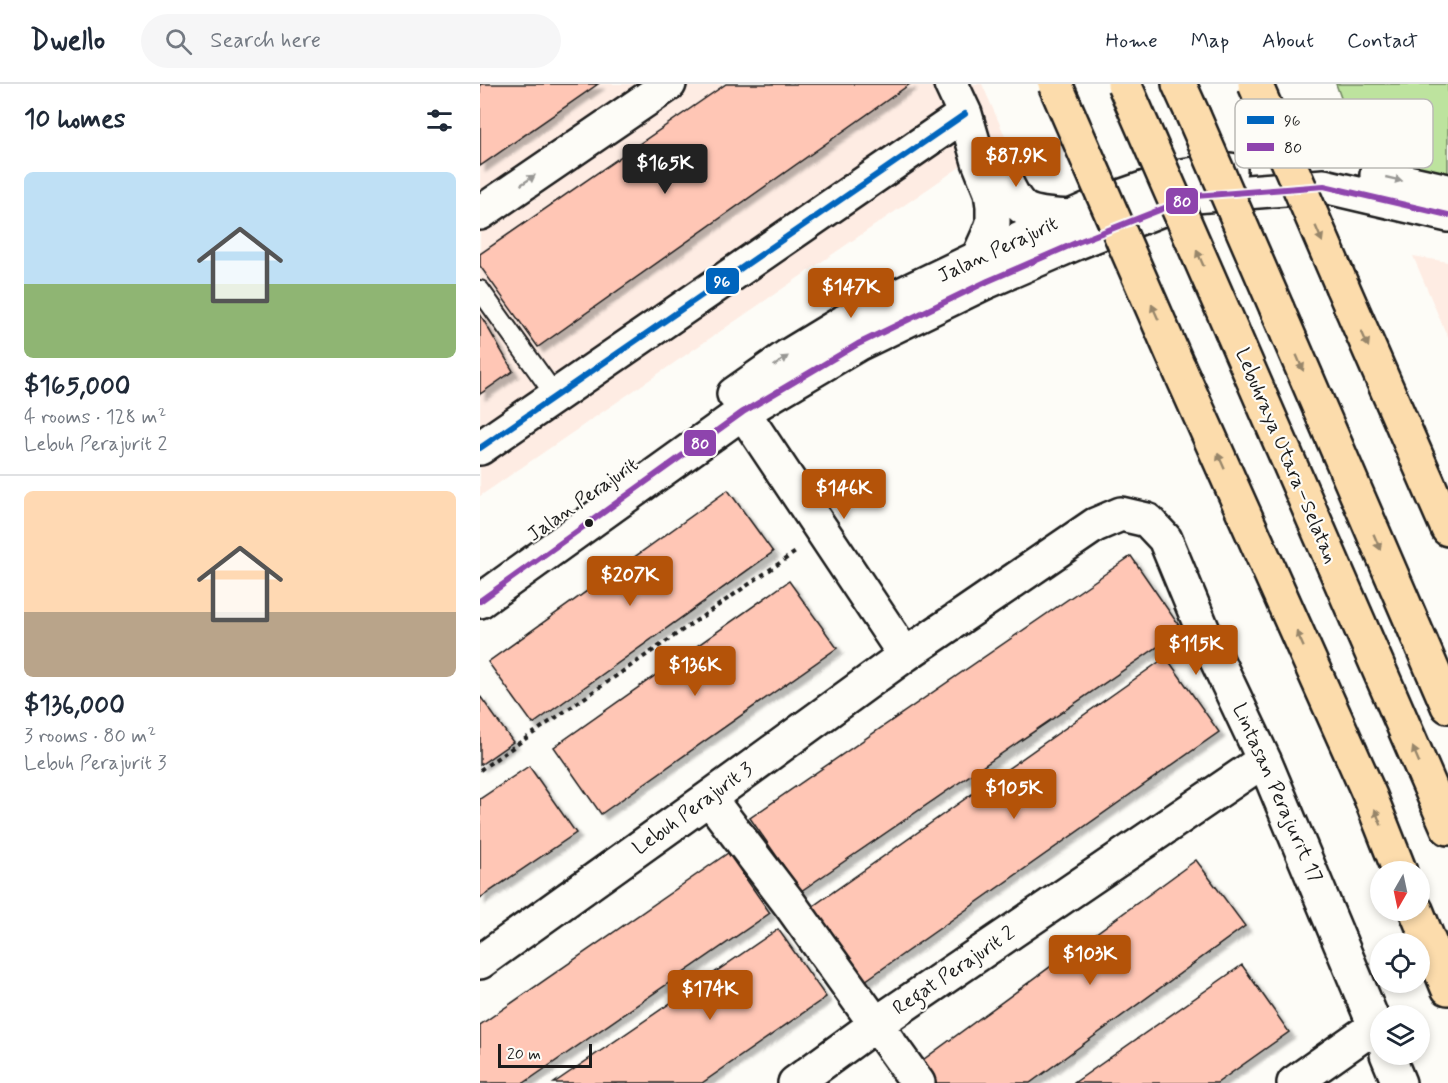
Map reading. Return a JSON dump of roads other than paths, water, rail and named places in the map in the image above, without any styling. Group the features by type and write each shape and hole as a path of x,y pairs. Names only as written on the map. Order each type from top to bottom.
{"main road":[{"path":"1055,84 1360,775 1395,861"},
{"name":"Lebuhraya Utara–Selatan","path":"1124,84 1448,828"},
{"path":"1179,84 1448,706"},
{"path":"1255,84 1261,99"},
{"path":"1291,168 1448,529"},
{"path":"1421,921 1448,988"}],"street":[{"path":"480,213 669,84"},
{"path":"951,84 965,114 979,162 991,192 993,223 978,258"},
{"path":"965,114 993,154 1014,198 1025,209 1039,214 1070,217"},
{"path":"480,448 965,114"},
{"name":"Jalan Perajurit","path":"480,573 788,356 844,322 978,258 1097,205 1180,176 1285,168"},
{"name":"Jalan Perajurit","path":"1339,168 1355,170 1444,210"},
{"name":"Jalan Perajurit","path":"480,601 743,412 858,344 988,281 1078,242 1195,196 1324,186 1444,210"},
{"path":"743,412 905,655"},
{"name":"Lintasan Perajurit 17","path":"905,655 1095,525 1121,514 1147,520 1165,539 1204,633 1264,760 1370,1014"},
{"name":"Lebuh Perajurit 3","path":"480,962 905,655"},
{"name":"Regat Perajurit 2","path":"795,1083 876,1024 1264,760"},
{"path":"709,798 789,903 918,1083"},
{"path":"1294,1083 1370,1045"},
{"name":"Lintasan Perajurit 17","path":"1391,1065 1398,1083"}],"lane":[{"path":"480,290 555,395"}]}
